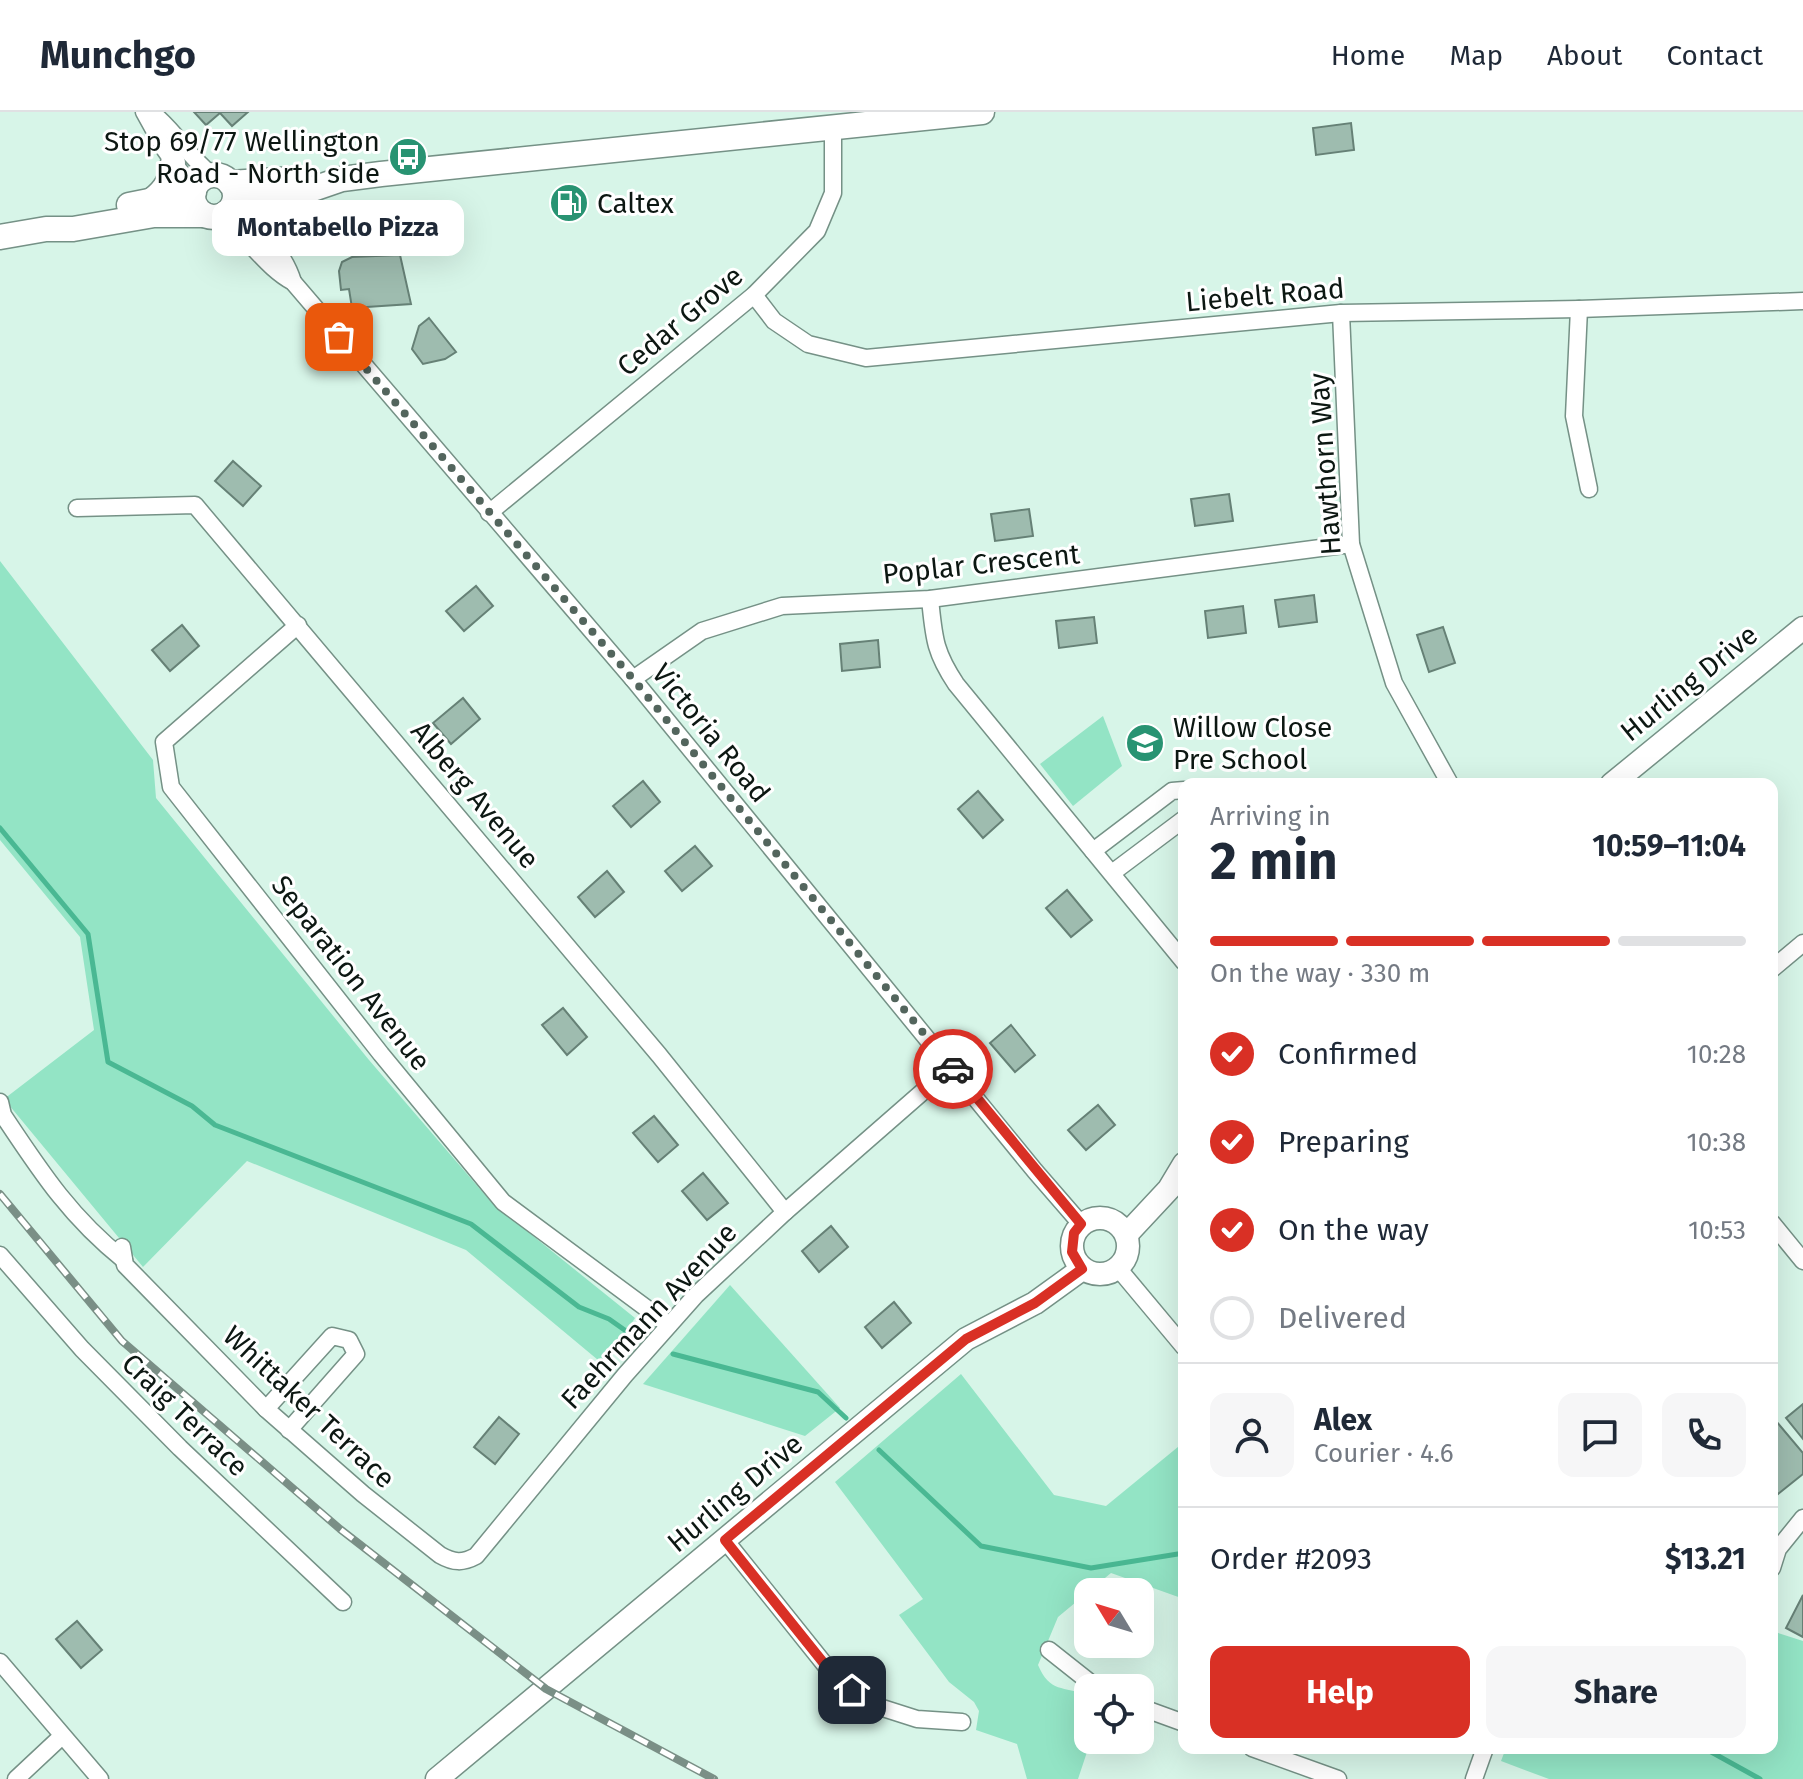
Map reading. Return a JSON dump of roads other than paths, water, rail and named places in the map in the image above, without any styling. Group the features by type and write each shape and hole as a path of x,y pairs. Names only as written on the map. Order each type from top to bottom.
{"main road":[{"path":"46,229 73,219 152,200 273,196 320,187 342,179 982,112"},
{"path":"152,200 171,177 173,163"},
{"path":"0,237 46,229 73,229 154,215 215,197 331,176 342,179"},
{"path":"256,226 263,206 273,196"}],"street":[{"name":"Victoria Road","path":"144,112 173,163 256,226 289,267 293,282"},
{"name":"Victoria Road","path":"151,112 173,132 197,163 215,197 240,233 280,275 293,282 633,679 1081,1224"},
{"name":"Cedar Grove","path":"489,513 754,295 817,231 833,193 833,128"},
{"name":"Liebelt Road","path":"754,295 774,321 808,344 866,358 1341,313 1803,301"},
{"path":"1579,309 1574,416 1589,489"},
{"name":"Hawthorn Way","path":"1341,313 1351,544 1394,683 1447,778"},
{"name":"Alberg Avenue","path":"77,508 195,505 659,1055 785,1212"},
{"name":"Poplar Crescent","path":"633,679 702,631 782,606 930,599 1351,544"},
{"path":"930,599 935,645 942,663 973,707 1178,955"},
{"name":"Separation Avenue","path":"298,625 164,742 171,787 381,1054 503,1202 669,1325"},
{"name":"Hurling Drive","path":"1619,778 1803,628"},
{"path":"1093,851 1172,791 1178,790"},
{"path":"1112,873 1178,824"},
{"path":"1778,964 1803,943"},
{"name":"Faehrmann Avenue","path":"476,1556 625,1375 717,1274 951,1067"},
{"name":"Whittaker Terrace","path":"0,1102 3,1115 69,1210 93,1235 123,1253 125,1265 266,1409 363,1494 440,1555 460,1562 476,1556"},
{"path":"1127,1234 1169,1189 1178,1174"},
{"path":"1100,1217 1118,1223 1127,1234 1127,1254 1118,1268 1099,1275 1082,1269 1072,1252 1074,1233 1081,1224 1100,1217"},
{"path":"1778,1230 1803,1261"},
{"path":"1778,1247 1786,1240"},
{"name":"Craig Terrace","path":"0,1255 82,1349 180,1448 343,1602"},
{"path":"1118,1268 1178,1340"},
{"name":"Hurling Drive","path":"437,1779 966,1339 1035,1303 1082,1269"},
{"path":"266,1409 332,1336 349,1340 356,1354 289,1430"},
{"path":"1778,1549 1803,1518"},
{"path":"725,1540 834,1676 870,1704 917,1719 962,1722"},
{"path":"1049,1650 1079,1674"},
{"path":"0,1662 100,1779"},
{"path":"1154,1712 1178,1721"},
{"path":"16,1779 62,1736"},
{"path":"1269,1754 1338,1779"},
{"path":"1474,1779 1483,1754"}],"waterway":[{"path":"0,828 88,934 108,1062 192,1106 215,1125 471,1224 579,1307 609,1319 626,1331"},
{"path":"673,1354 818,1392 846,1418"},
{"path":"879,1450 981,1546 1091,1568 1178,1554"},
{"path":"1715,1754 1760,1779"}],"railway":[{"path":"0,1194 122,1341 340,1529 546,1689 714,1779"}],"place":[{"name":"Stop 69/77 Wellington Road - North side","path":"408,157"},
{"name":"Caltex","path":"569,203"},
{"name":"Montabello Pizza","path":"339,337"},
{"name":"Willow Close Pre School","path":"1145,743"}]}
